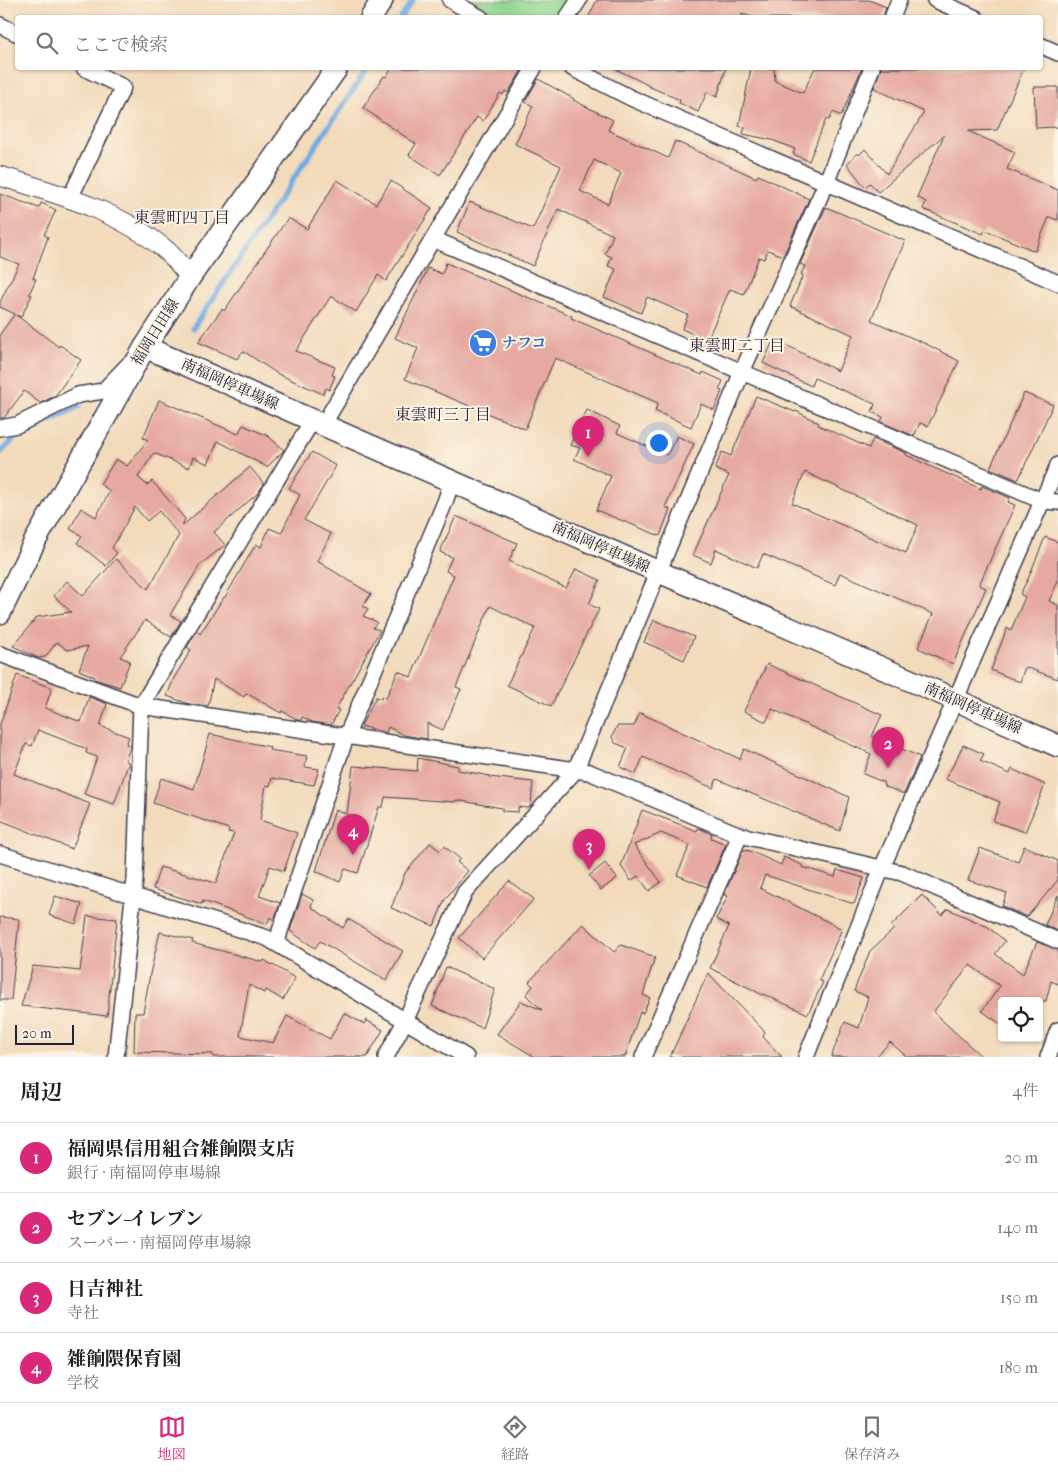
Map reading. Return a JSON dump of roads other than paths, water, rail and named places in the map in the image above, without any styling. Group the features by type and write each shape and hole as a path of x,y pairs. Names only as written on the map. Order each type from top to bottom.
{"main road":[{"path":"373,15 382,0"},
{"name":"福岡日田線","path":"0,613 34,543 145,347 190,277 336,70"},
{"name":"南福岡停車場線","path":"145,347 1058,746"}],"street":[{"path":"450,0 476,15"},
{"path":"568,15 578,0"},
{"path":"893,15 898,0"},
{"path":"935,0 969,15"},
{"path":"0,25 15,32"},
{"path":"1043,47 1058,53"},
{"path":"70,198 123,87 88,70"},
{"path":"116,1057 136,879 141,706 433,239 533,70"},
{"path":"576,70 631,98 1058,283"},
{"path":"386,1057 405,1021 465,892 575,771 742,372 826,183 871,70"},
{"path":"0,176 70,198 130,226 168,252 190,277"},
{"path":"433,239 1042,501 1058,502"},
{"path":"0,428 17,424 78,395 103,391 145,347"},
{"path":"806,1057 882,868 1058,465"},
{"path":"277,943 346,737 446,502 452,481"},
{"path":"0,654 141,706 590,772 740,835 902,873 1058,941"},
{"path":"643,1057 740,835"},
{"path":"0,854 134,894 267,938 466,1057"},
{"path":"1048,1057 1058,1030"}],"waterway":[{"path":"403,15 413,0"},
{"path":"193,328 367,70"},
{"path":"0,453 14,439 79,406"}],"place":[{"name":"ナフコ","path":"483,343"},
{"name":"福岡県信用組合雑餉隈支店","path":"588,457"},
{"name":"セブン-イレブン","path":"888,768"},
{"name":"雑餉隈保育園","path":"353,855"},
{"name":"日吉神社","path":"589,870"}],"district":[{"name":"東雲町四丁目","path":"182,217"},
{"name":"東雲町二丁目","path":"737,345"},
{"name":"東雲町三丁目","path":"443,414"}]}
